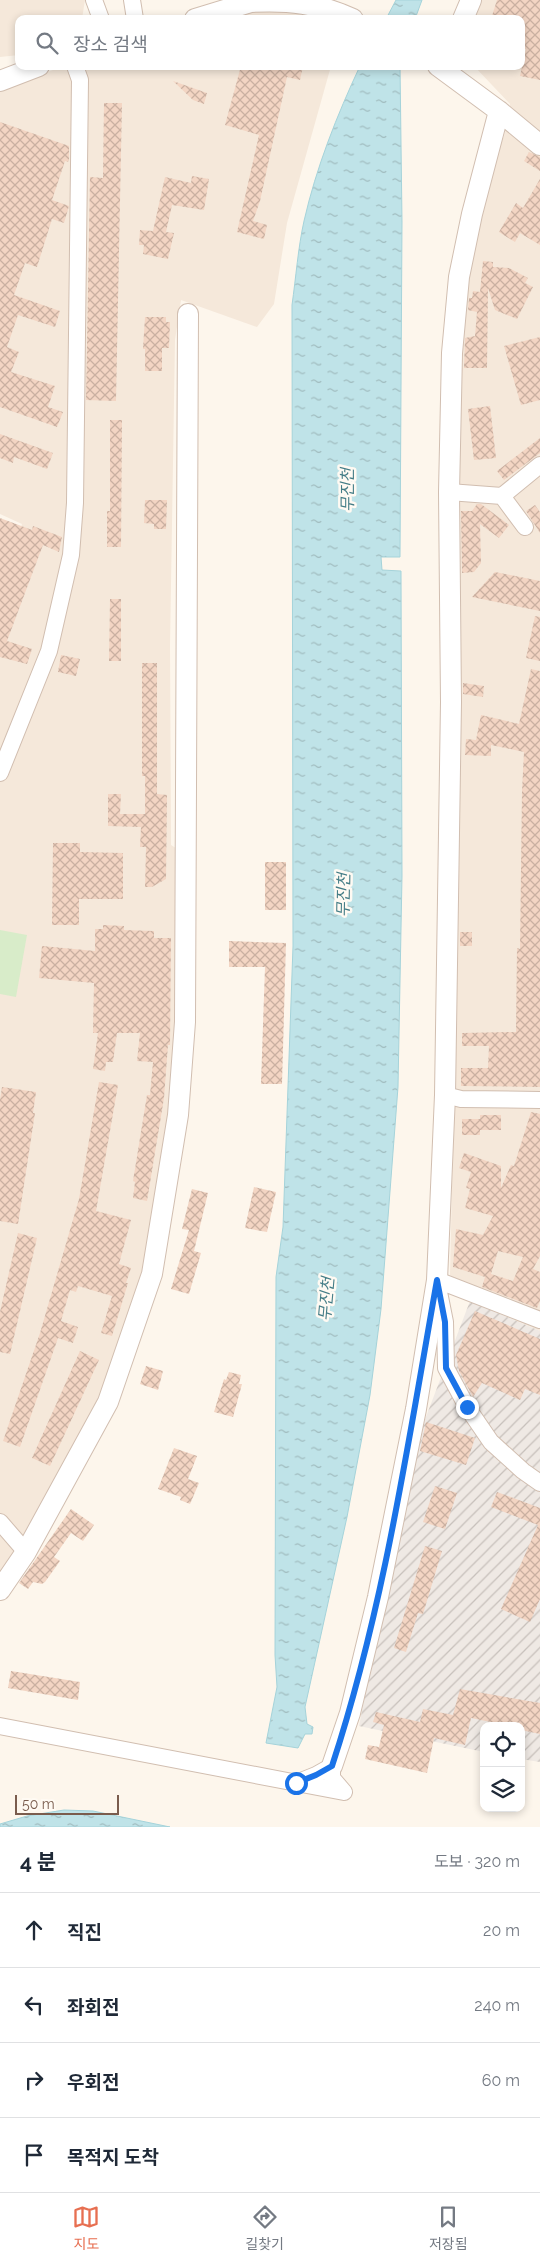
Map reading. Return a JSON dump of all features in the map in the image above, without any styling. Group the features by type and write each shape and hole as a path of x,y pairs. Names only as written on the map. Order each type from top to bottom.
{"street":[{"path":"94,0 100,15"},
{"path":"132,0 134,15"},
{"path":"207,15 251,1 287,0 345,15"},
{"path":"465,15 471,0"},
{"path":"0,80 28,70"},
{"path":"0,773 49,651 71,555 75,503 80,80 76,70"},
{"path":"445,70 540,145"},
{"path":"0,1726 344,1792 332,1778 332,1766 350,1713 378,1597 416,1409 437,1280 445,1095 451,702 449,492 452,353 459,277 472,214 499,111"},
{"path":"0,1590 26,1552 108,1402 152,1274 178,1113 185,1022 188,314"},
{"path":"449,492 502,496 540,465"},
{"path":"502,496 525,527"},
{"path":"445,1095 461,1099 540,1100"},
{"path":"437,1280 540,1320"},
{"path":"437,1280 445,1322 446,1368 467,1407 491,1442 523,1471 540,1483"},
{"path":"0,1522 26,1552"},
{"path":"296,1783 332,1766"}],"shaded area":[{"path":"0,0 85,0 83,15 15,15 15,55 0,57"},
{"path":"479,0 540,0 540,1331 470,1301 450,1275 456,1005 456,356 483,188 504,136 510,104 478,70 525,70 525,15 474,15"},
{"path":"270,9 302,15 235,15"},
{"path":"53,70 330,70 287,223 274,304 257,327 181,300 175,340 170,646 171,845 179,850 179,1039 151,1249 101,1401 0,1580 0,586 22,524 0,514 0,89"},
{"path":"470,1301 540,1331 540,1762 525,1760 525,1722 480,1722 480,1751 359,1726 413,1451"}],"green space":[{"path":"0,930 27,935 16,997 0,994"}],"water":[{"path":"396,0 422,0 416,15 388,15"},
{"name":"무진천","path":"358,70 400,70 402,222 400,557 381,557 382,570 401,571 402,876 398,1087 381,1309 370,1395 347,1517 305,1707 307,1724 313,1727 312,1734 305,1734 298,1748 266,1743 277,1687 275,1655 276,1277 283,1227 293,946 292,305 300,242 309,201 343,103"},
{"path":"64,1810 93,1811 170,1827 0,1827 0,1824 27,1816"}],"building":[{"path":"497,0 540,0 540,80 520,76 521,70 525,70 525,15 492,15"},
{"path":"240,70 302,70 300,80 287,77 260,201 253,221 267,225 264,239 237,232 259,135 225,125"},
{"path":"173,81 207,93 204,104 193,100"},
{"path":"104,103 122,103 116,401 86,400 90,177 103,178"},
{"path":"0,122 69,146 69,159 68,162 65,161 52,200 69,206 64,223 52,219 37,267 25,263 14,295 60,311 55,327 18,315 7,347 19,352 11,372 55,386 48,407 63,412 57,427 0,407"},
{"path":"529,152 540,157 540,171 524,161"},
{"path":"192,176 209,179 204,210 172,205 166,232 174,233 168,259 143,254 144,245 139,245 140,230 153,231 165,177 191,183"},
{"path":"540,179 540,245 520,233 515,242 499,232 516,203 523,208"},
{"path":"483,261 493,262 493,267 509,268 528,278 525,283 533,287 517,319 495,310 488,288 487,368 464,368 465,338 475,336 477,312 468,310 469,298 472,298 473,291 480,292"},
{"path":"145,317 166,317 166,322 170,322 169,348 162,348 162,371 145,371 145,349 143,349"},
{"path":"540,337 540,400 521,405 504,346"},
{"path":"490,406 496,458 474,460 468,409"},
{"path":"110,420 122,420 121,547 107,547 107,511 110,511"},
{"path":"0,434 53,453 47,469 14,457 13,463 0,458"},
{"path":"540,438 540,453 504,480 497,471"},
{"path":"145,500 167,500 166,529 154,529 154,524 144,523"},
{"path":"477,504 481,504 509,525 499,538 480,524 481,563 474,572 462,573 461,511 472,511"},
{"path":"535,505 540,512 540,533 526,511"},
{"path":"0,518 32,530 33,526 62,537 59,552 43,545 7,641 32,649 27,664 0,657"},
{"path":"495,572 540,581 540,611 472,597"},
{"path":"110,599 121,599 121,661 109,661"},
{"path":"535,616 540,617 540,661 526,658"},
{"path":"61,655 80,659 76,676 58,672"},
{"path":"142,663 157,663 157,794 167,795 166,879 152,887 145,887 146,847 140,847 141,827 108,826 108,794 121,794 120,814 145,814 145,776 142,776"},
{"path":"531,669 540,671 540,1087 461,1086 461,1068 488,1068 489,1046 462,1046 462,1033 516,1032 517,948 520,949 524,752 491,745 491,756 465,755 466,739 476,740 481,715 519,724"},
{"path":"463,683 484,686 483,697 463,694"},
{"path":"53,843 80,843 80,852 123,853 123,899 79,899 79,925 52,925"},
{"path":"265,862 286,862 286,910 265,910"},
{"path":"103,925 124,926 124,930 154,931 154,938 171,938 170,1045 168,1045 164,1098 147,1201 133,1198 135,1182 133,1181 147,1095 150,1095 153,1062 137,1061 140,1033 117,1033 113,1062 106,1062 105,1071 93,1069 98,1033 93,1033 94,983 39,978 42,946 95,951 95,929 103,929"},
{"path":"460,932 472,932 472,946 460,946"},
{"path":"229,941 286,943 282,1084 261,1084 265,967 229,967"},
{"path":"99,1082 118,1085 96,1211 131,1220 119,1264 131,1268 126,1283 128,1283 112,1336 101,1333 112,1296 78,1286 76,1292 70,1290 61,1321 78,1327 73,1343 58,1338 20,1447 3,1441 40,1333 79,1199"},
{"path":"2,1087 36,1092 33,1113 35,1113 18,1224 0,1221 0,1100"},
{"path":"531,1112 540,1114 540,1256 533,1269 540,1272 540,1301 537,1308 482,1287 485,1277 453,1267 456,1229 483,1235 493,1216 465,1208 470,1189 466,1188 471,1172 459,1168 464,1153 501,1166 501,1188 511,1165 514,1166","holes":["498,1251 523,1257 513,1281 491,1274"]},
{"path":"480,1115 501,1115 501,1130 480,1130 480,1135 462,1135 462,1119 480,1119"},
{"path":"254,1187 276,1192 267,1232 245,1228"},
{"path":"192,1189 208,1193 194,1251 201,1253 189,1294 171,1289 189,1230 182,1229"},
{"path":"18,1233 37,1238 10,1354 0,1352 0,1312"},
{"path":"475,1311 540,1339 540,1395 525,1389 520,1400 482,1383 473,1397 459,1371 456,1355"},
{"path":"80,1351 99,1360 50,1466 32,1458"},
{"path":"146,1366 163,1371 158,1390 140,1384"},
{"path":"229,1372 241,1375 239,1384 242,1384 233,1417 214,1412 224,1379 226,1380"},
{"path":"426,1422 475,1438 466,1465 420,1451"},
{"path":"174,1448 197,1456 188,1479 199,1483 190,1504 180,1500 181,1497 158,1489"},
{"path":"435,1486 457,1493 445,1529 423,1522"},
{"path":"497,1492 540,1508 540,1599 530,1622 501,1609 538,1525 491,1507"},
{"path":"71,1509 94,1525 83,1541 71,1533 54,1557 60,1561 45,1582 42,1584 33,1582 28,1589 19,1583"},
{"path":"425,1546 442,1551 423,1614 418,1613 406,1652 394,1648"},
{"path":"11,1671 80,1682 78,1700 8,1688"},
{"path":"460,1689 540,1703 540,1734 525,1731 525,1722 490,1722 471,1718 465,1745 434,1738 427,1773 365,1759 368,1745 379,1747 384,1725 373,1722 376,1712 420,1722 423,1709 453,1715"}],"route":[{"path":"296,1783 332,1766 350,1713 378,1597 416,1409 437,1280 445,1322 446,1368 467,1407"}]}
